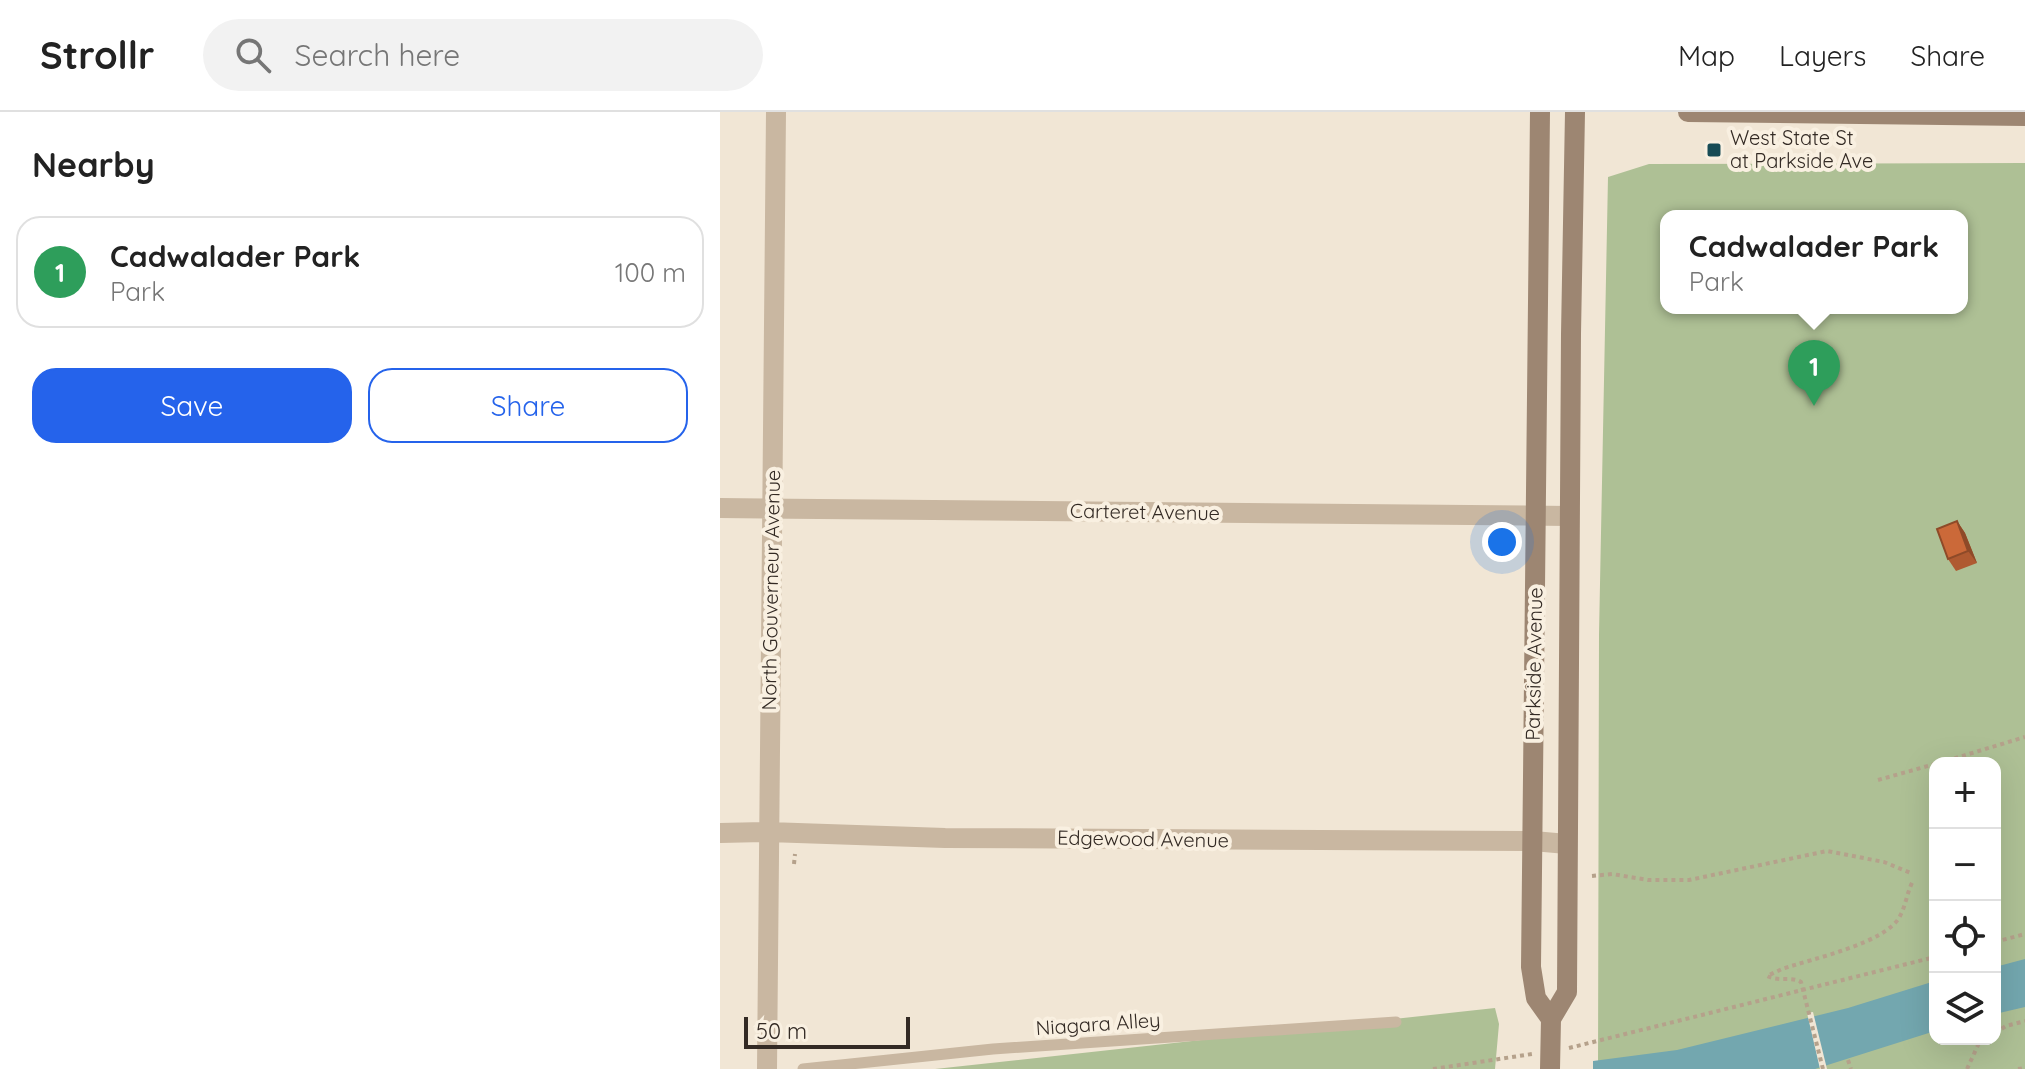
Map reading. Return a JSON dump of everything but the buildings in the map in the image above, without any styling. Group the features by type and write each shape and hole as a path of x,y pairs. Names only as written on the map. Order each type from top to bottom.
{"main road":[{"name":"Parkside Avenue","path":"1540,112 1531,967 1536,998 1551,1019"},
{"name":"Parkside Avenue","path":"1550,1069 1551,1019 1567,992 1575,112"},
{"path":"1688,112 2025,116"}],"street":[{"name":"North Gouverneur Avenue","path":"767,1069 776,112"},
{"name":"Carteret Avenue","path":"720,508 1569,516"},
{"name":"Edgewood Avenue","path":"720,833 977,838 1533,841 1567,844"}],"lane":[{"name":"Niagara Alley","path":"803,1069 993,1049 1396,1022"}],"path":[{"path":"1960,757 2025,737"},
{"path":"1878,780 1929,766"},
{"path":"1592,876 1612,874 1648,880 1689,880 1827,851 1884,862 1911,873"},
{"path":"1823,1069 1801,982 1795,979 1777,981 1767,976 1881,936 1900,917 1905,895 1913,881"},
{"path":"2001,940 2025,934"},
{"path":"1594,1043 1929,959"},
{"path":"2001,1029 2025,1021"},
{"path":"1967,1069 1978,1045"},
{"path":"1433,1069 1499,1060"},
{"path":"1848,1060 1851,1069"},
{"path":"2018,1069 2025,1068"}],"green space":[{"path":"2025,163 2025,1069 1598,1069 1599,635 1608,177 1649,164"},
{"path":"1495,1008 1499,1024 1495,1069 935,1069"}],"water":[{"path":"2025,959 2025,1007 2001,1013 2001,965"},
{"path":"1929,983 1929,1033 1815,1069 1552,1069 1677,1050 1848,1008"}],"pier":[{"path":"1813,1012 1827,1069 1820,1069 1807,1013"},
{"path":"1593,1056 1593,1069 1548,1069 1551,1065"}],"place":[{"name":"West State St at Parkside Ave","path":"1714,150"},
{"name":"Cadwalader Park","path":"1814,406"}]}
